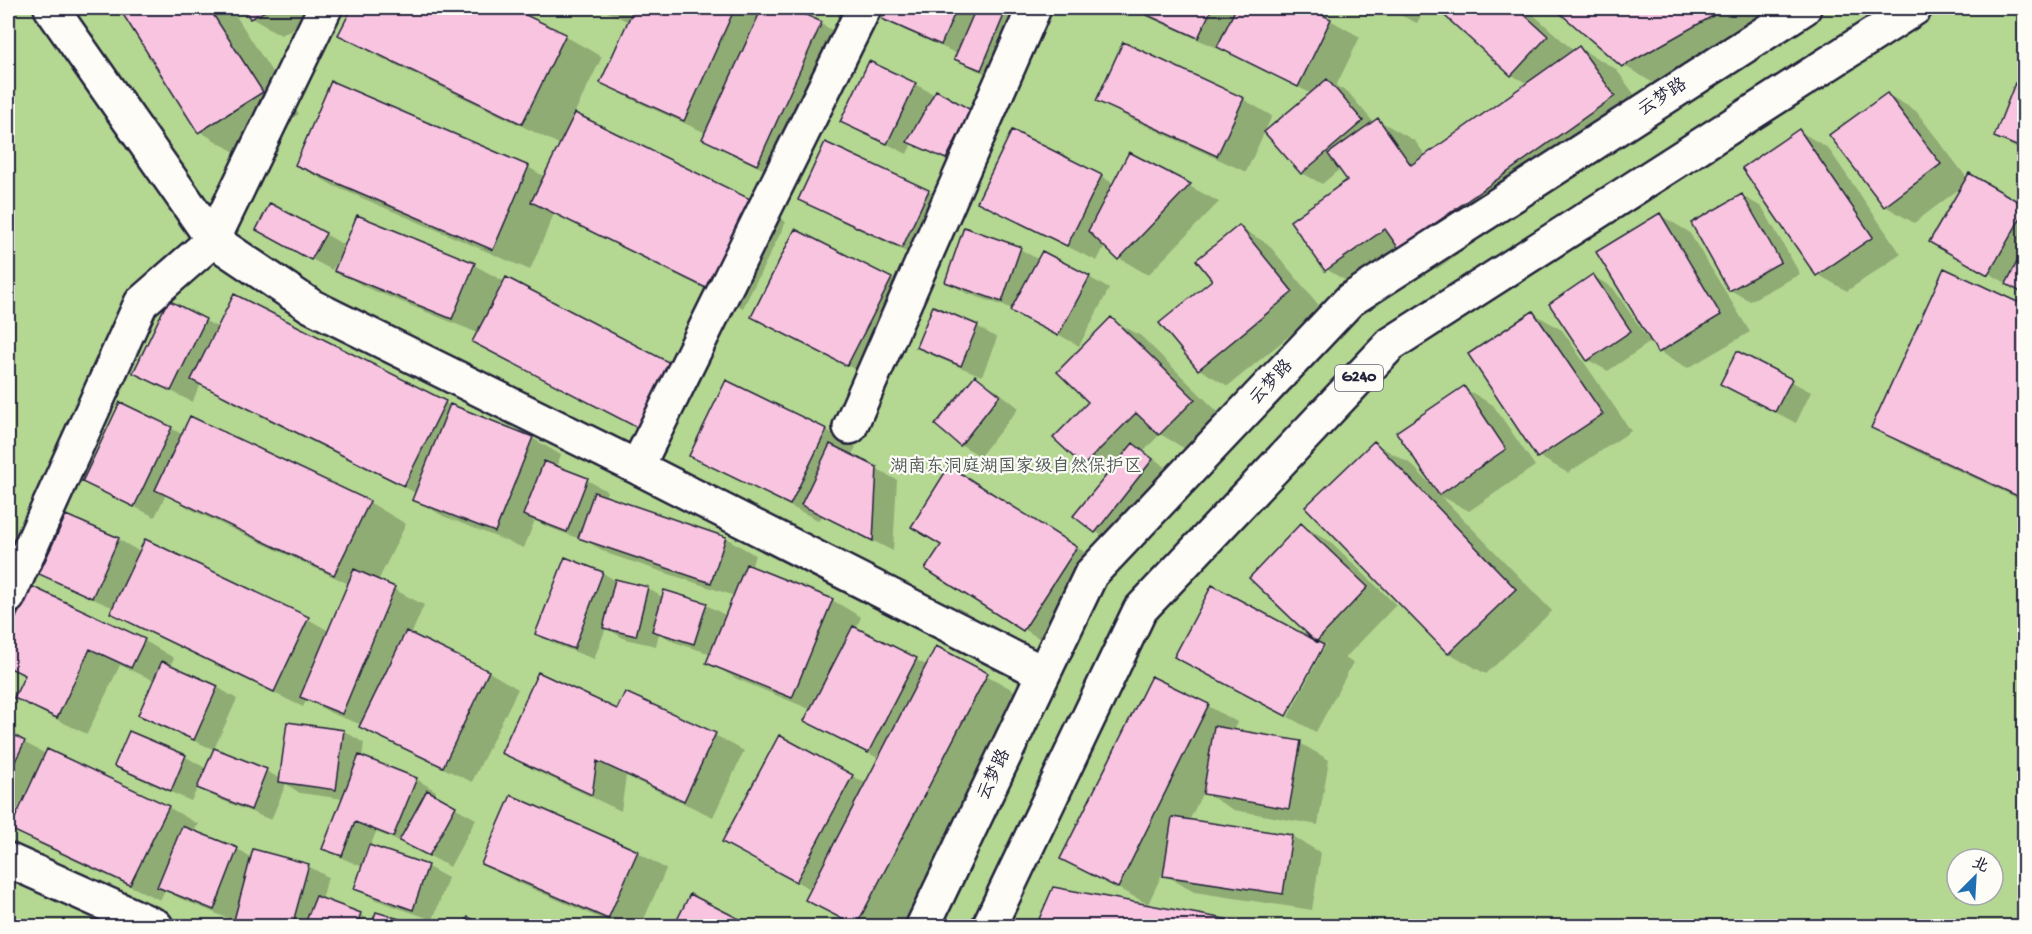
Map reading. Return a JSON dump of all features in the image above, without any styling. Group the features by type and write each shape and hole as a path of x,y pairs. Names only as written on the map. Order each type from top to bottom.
{"street":[{"path":"51,8 213,240 311,306 637,467 1043,673"},
{"path":"8,597 141,303 213,240 325,8"},
{"path":"637,467 862,8"},
{"path":"850,427 1034,8"},
{"name":"云梦路","path":"922,927 1090,574 1350,300 1804,8"},
{"name":"G240","path":"989,927 1140,610 1391,344 1915,8"},
{"path":"8,860 156,927"}],"green space":[{"name":"湖南东洞庭湖国家级自然保护区","path":"8,8 2024,8 2024,926 8,926"}],"building":[{"path":"119,8 209,8 263,92 198,133"},
{"path":"244,8 271,8 250,19"},
{"path":"352,8 511,8 566,34 522,124 338,35"},
{"path":"634,8 735,8 684,121 600,83"},
{"path":"762,8 790,8 822,22 757,165 702,139"},
{"path":"887,8 957,8 941,45 882,19"},
{"path":"976,8 1007,8 981,70 954,59"},
{"path":"1132,8 1212,8 1198,38"},
{"path":"1236,8 1307,8 1331,19 1298,87 1217,47"},
{"path":"1436,8 1517,8 1548,36 1511,76"},
{"path":"1554,8 1727,8 1622,67"},
{"path":"1123,42 1244,98 1217,156 1096,101"},
{"path":"1579,46 1615,96 1399,249 1385,229 1325,271 1290,221 1347,180 1328,154 1378,118 1411,165"},
{"path":"869,61 916,83 887,144 840,122"},
{"path":"1327,79 1363,121 1301,174 1264,132"},
{"path":"331,81 529,166 493,250 295,165"},
{"path":"2015,83 2024,87 2024,149 1994,137"},
{"path":"936,90 971,110 946,159 907,142"},
{"path":"1887,93 1941,164 1884,207 1829,135"},
{"path":"575,113 750,199 706,288 531,202"},
{"path":"1799,129 1873,237 1816,276 1742,168"},
{"path":"1012,130 1102,175 1067,246 977,202"},
{"path":"825,142 929,190 902,248 798,200"},
{"path":"1129,152 1191,184 1118,260 1088,231"},
{"path":"1969,173 2024,205 2024,212 1988,275 1929,242"},
{"path":"1742,194 1781,262 1729,291 1691,223"},
{"path":"270,203 326,233 311,260 256,230"},
{"path":"1660,213 1721,315 1658,353 1596,252"},
{"path":"357,215 475,263 452,319 334,271"},
{"path":"1239,225 1293,292 1198,370 1159,323 1212,280 1196,260"},
{"path":"964,227 1021,247 1002,302 945,282"},
{"path":"795,229 892,278 847,366 751,317"},
{"path":"2024,248 2024,294 2006,284"},
{"path":"1042,251 1090,276 1058,336 1010,311"},
{"path":"1944,268 2024,305 2024,499 1871,428"},
{"path":"1593,274 1631,331 1587,361 1549,304"},
{"path":"506,277 672,364 638,428 472,342"},
{"path":"234,294 446,401 404,486 191,380"},
{"path":"168,300 206,319 171,391 133,373"},
{"path":"933,306 978,325 961,366 916,347"},
{"path":"1533,311 1603,414 1537,458 1468,354"},
{"path":"1111,317 1195,399 1159,435 1136,413 1083,466 1053,438 1088,402 1057,372"},
{"path":"1737,351 1792,379 1775,412 1720,384"},
{"path":"975,375 1000,395 960,446 935,425"},
{"path":"726,380 827,429 790,505 689,456"},
{"path":"1464,386 1506,449 1439,495 1396,432"},
{"path":"120,402 172,427 134,507 82,482"},
{"path":"450,404 533,437 495,532 412,500"},
{"path":"190,416 370,501 334,575 155,490"},
{"path":"1374,441 1516,589 1448,654 1305,507"},
{"path":"1133,443 1153,459 1095,533 1073,516"},
{"path":"830,444 877,467 873,541 801,505"},
{"path":"544,461 588,478 567,532 523,515"},
{"path":"949,466 1077,547 1023,631 925,569 941,545 911,527"},
{"path":"594,492 726,537 711,583 578,538"},
{"path":"66,515 119,538 92,598 39,574"},
{"path":"1301,523 1368,587 1316,642 1249,578"},
{"path":"145,539 309,617 274,692 110,613"},
{"path":"565,557 603,572 574,649 535,634"},
{"path":"746,564 833,599 792,698 706,663"},
{"path":"354,569 395,587 342,714 300,697"},
{"path":"615,579 648,587 636,636 603,628"},
{"path":"1212,585 1324,645 1286,716 1174,657"},
{"path":"31,586 145,639 131,668 90,649 57,718 14,698 25,675 8,667 8,635"},
{"path":"664,590 707,603 694,644 652,631"},
{"path":"853,626 917,658 868,753 804,721"},
{"path":"406,631 489,671 443,767 359,727"},
{"path":"936,646 988,673 856,926 805,900"},
{"path":"162,661 218,686 194,740 138,715"},
{"path":"538,672 617,709 625,692 716,733 684,801 597,761 592,795 501,753"},
{"path":"1151,676 1209,704 1118,888 1060,859"},
{"path":"287,722 344,730 336,790 279,782"},
{"path":"1214,726 1301,741 1289,809 1203,794"},
{"path":"129,731 186,755 171,791 114,766"},
{"path":"8,732 25,741 8,776"},
{"path":"779,735 853,775 796,882 722,842"},
{"path":"214,748 267,769 251,810 197,788"},
{"path":"47,749 169,806 130,885 10,829"},
{"path":"359,755 417,778 393,837 355,822 342,856 322,849"},
{"path":"427,790 456,806 429,856 399,841"},
{"path":"511,795 638,851 608,919 481,864"},
{"path":"1172,817 1292,835 1283,894 1163,876"},
{"path":"182,826 238,848 214,910 157,887"},
{"path":"369,845 428,865 413,910 354,889"},
{"path":"253,849 309,864 292,926 258,926 234,920"},
{"path":"1053,887 1263,926 1036,926"},
{"path":"690,894 753,926 674,926"},
{"path":"316,896 361,913 356,926 304,926"},
{"path":"376,912 423,926 371,926"},
{"path":"468,917 487,926 463,926"}]}
